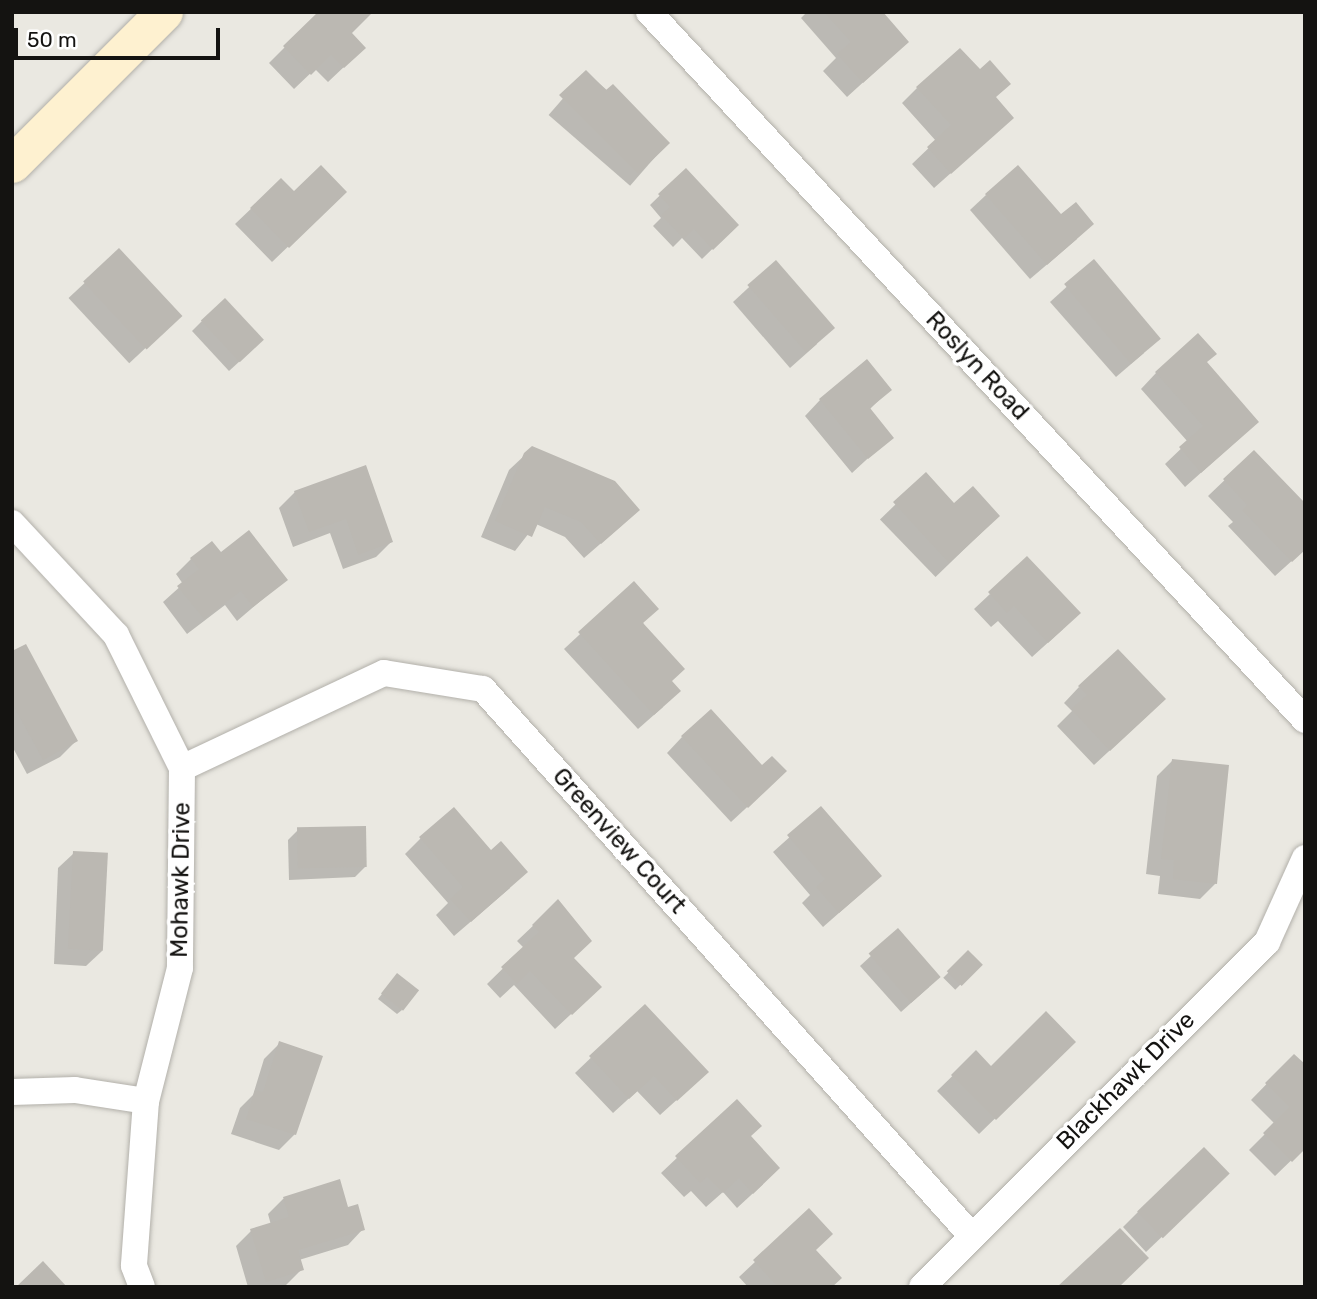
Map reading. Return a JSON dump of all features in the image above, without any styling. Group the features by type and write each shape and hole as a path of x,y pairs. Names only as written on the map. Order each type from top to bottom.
{"main road":[{"path":"12,164 164,12"}],"street":[{"name":"Roslyn Road","path":"649,12 1305,720"},
{"name":"Mohawk Drive","path":"12,523 116,635 182,768 180,968 146,1101 134,1266 142,1287"},
{"name":"Greenview Court","path":"182,768 384,673 483,689 970,1234"},
{"name":"Blackhawk Drive","path":"922,1287 970,1234 1266,942 1305,858"},
{"path":"12,1092 75,1090 146,1101"}],"building":[{"path":"318,12 371,14 352,33 366,48 344,68 331,55 311,75 283,46"},
{"path":"824,12 883,12 909,42 863,83 837,54 851,42"},
{"path":"960,48 980,69 990,60 1011,84 996,97 1014,118 951,174 927,147 951,125 916,87"},
{"path":"586,70 606,90 613,84 670,143 638,174 559,95"},
{"path":"321,165 347,192 289,248 250,208 281,178 294,191"},
{"path":"1018,165 1061,214 1076,202 1094,224 1047,265 985,194"},
{"path":"686,168 739,225 713,250 694,229 684,239 661,215 670,207 658,194"},
{"path":"119,248 182,316 147,349 83,281"},
{"path":"1094,259 1161,339 1131,364 1064,284"},
{"path":"776,260 835,328 806,353 747,285"},
{"path":"225,298 264,340 240,362 201,321"},
{"path":"1198,333 1217,354 1207,362 1259,422 1201,473 1179,447 1203,426 1155,372"},
{"path":"867,359 892,390 870,408 894,438 868,459 819,399"},
{"path":"532,446 615,481 640,510 601,544 581,522 545,507 532,537 495,521 524,453"},
{"path":"1254,450 1305,503 1305,550 1292,562 1242,510 1247,505 1223,479"},
{"path":"366,465 393,542 358,555 346,519 309,532 294,491"},
{"path":"926,472 954,503 973,486 1000,516 949,563 893,502"},
{"path":"249,530 288,580 253,607 241,591 204,619 177,586 199,569 190,558 212,541 221,552"},
{"path":"1027,556 1081,613 1048,643 1014,606 1007,613 988,592"},
{"path":"634,581 659,609 643,623 685,669 672,681 681,691 654,715 578,632"},
{"path":"26,644 78,741 43,760 12,703 12,651"},
{"path":"1118,649 1166,699 1110,751 1071,709 1087,695 1078,686"},
{"path":"711,709 762,765 772,756 787,771 748,808 681,736"},
{"path":"1172,759 1229,765 1217,884 1173,879 1174,860 1161,859"},
{"path":"821,806 882,876 839,913 816,887 825,879 787,835"},
{"path":"454,807 491,850 501,841 528,872 471,922 450,899 463,887 419,837"},
{"path":"366,826 367,867 298,868 297,827"},
{"path":"73,851 108,853 103,951 68,949"},
{"path":"558,899 592,941 574,958 602,987 572,1015 530,971 517,984 501,967 539,932 532,925"},
{"path":"898,928 941,977 911,1003 869,954"},
{"path":"968,950 983,965 962,986 947,971"},
{"path":"397,973 419,990 403,1011 381,993"},
{"path":"645,1004 709,1072 677,1101 654,1076 629,1099 589,1056"},
{"path":"1046,1011 1076,1042 996,1120 951,1075 976,1050 991,1066"},
{"path":"279,1041 323,1056 296,1135 246,1119 255,1090 263,1092"},
{"path":"1294,1054 1305,1064 1305,1149 1292,1162 1263,1133 1289,1107 1265,1083"},
{"path":"737,1099 762,1126 751,1136 780,1168 753,1194 739,1178 723,1193 707,1177 700,1183 675,1156"},
{"path":"1204,1147 1230,1174 1163,1238 1137,1212"},
{"path":"340,1179 348,1207 358,1204 365,1230 298,1250 304,1270 266,1282 250,1229 289,1217 283,1197"},
{"path":"809,1208 833,1234 816,1250 842,1278 832,1287 778,1287 753,1260"},
{"path":"1120,1228 1149,1258 1119,1287 1057,1287"},
{"path":"43,1261 67,1287 16,1287"}]}
